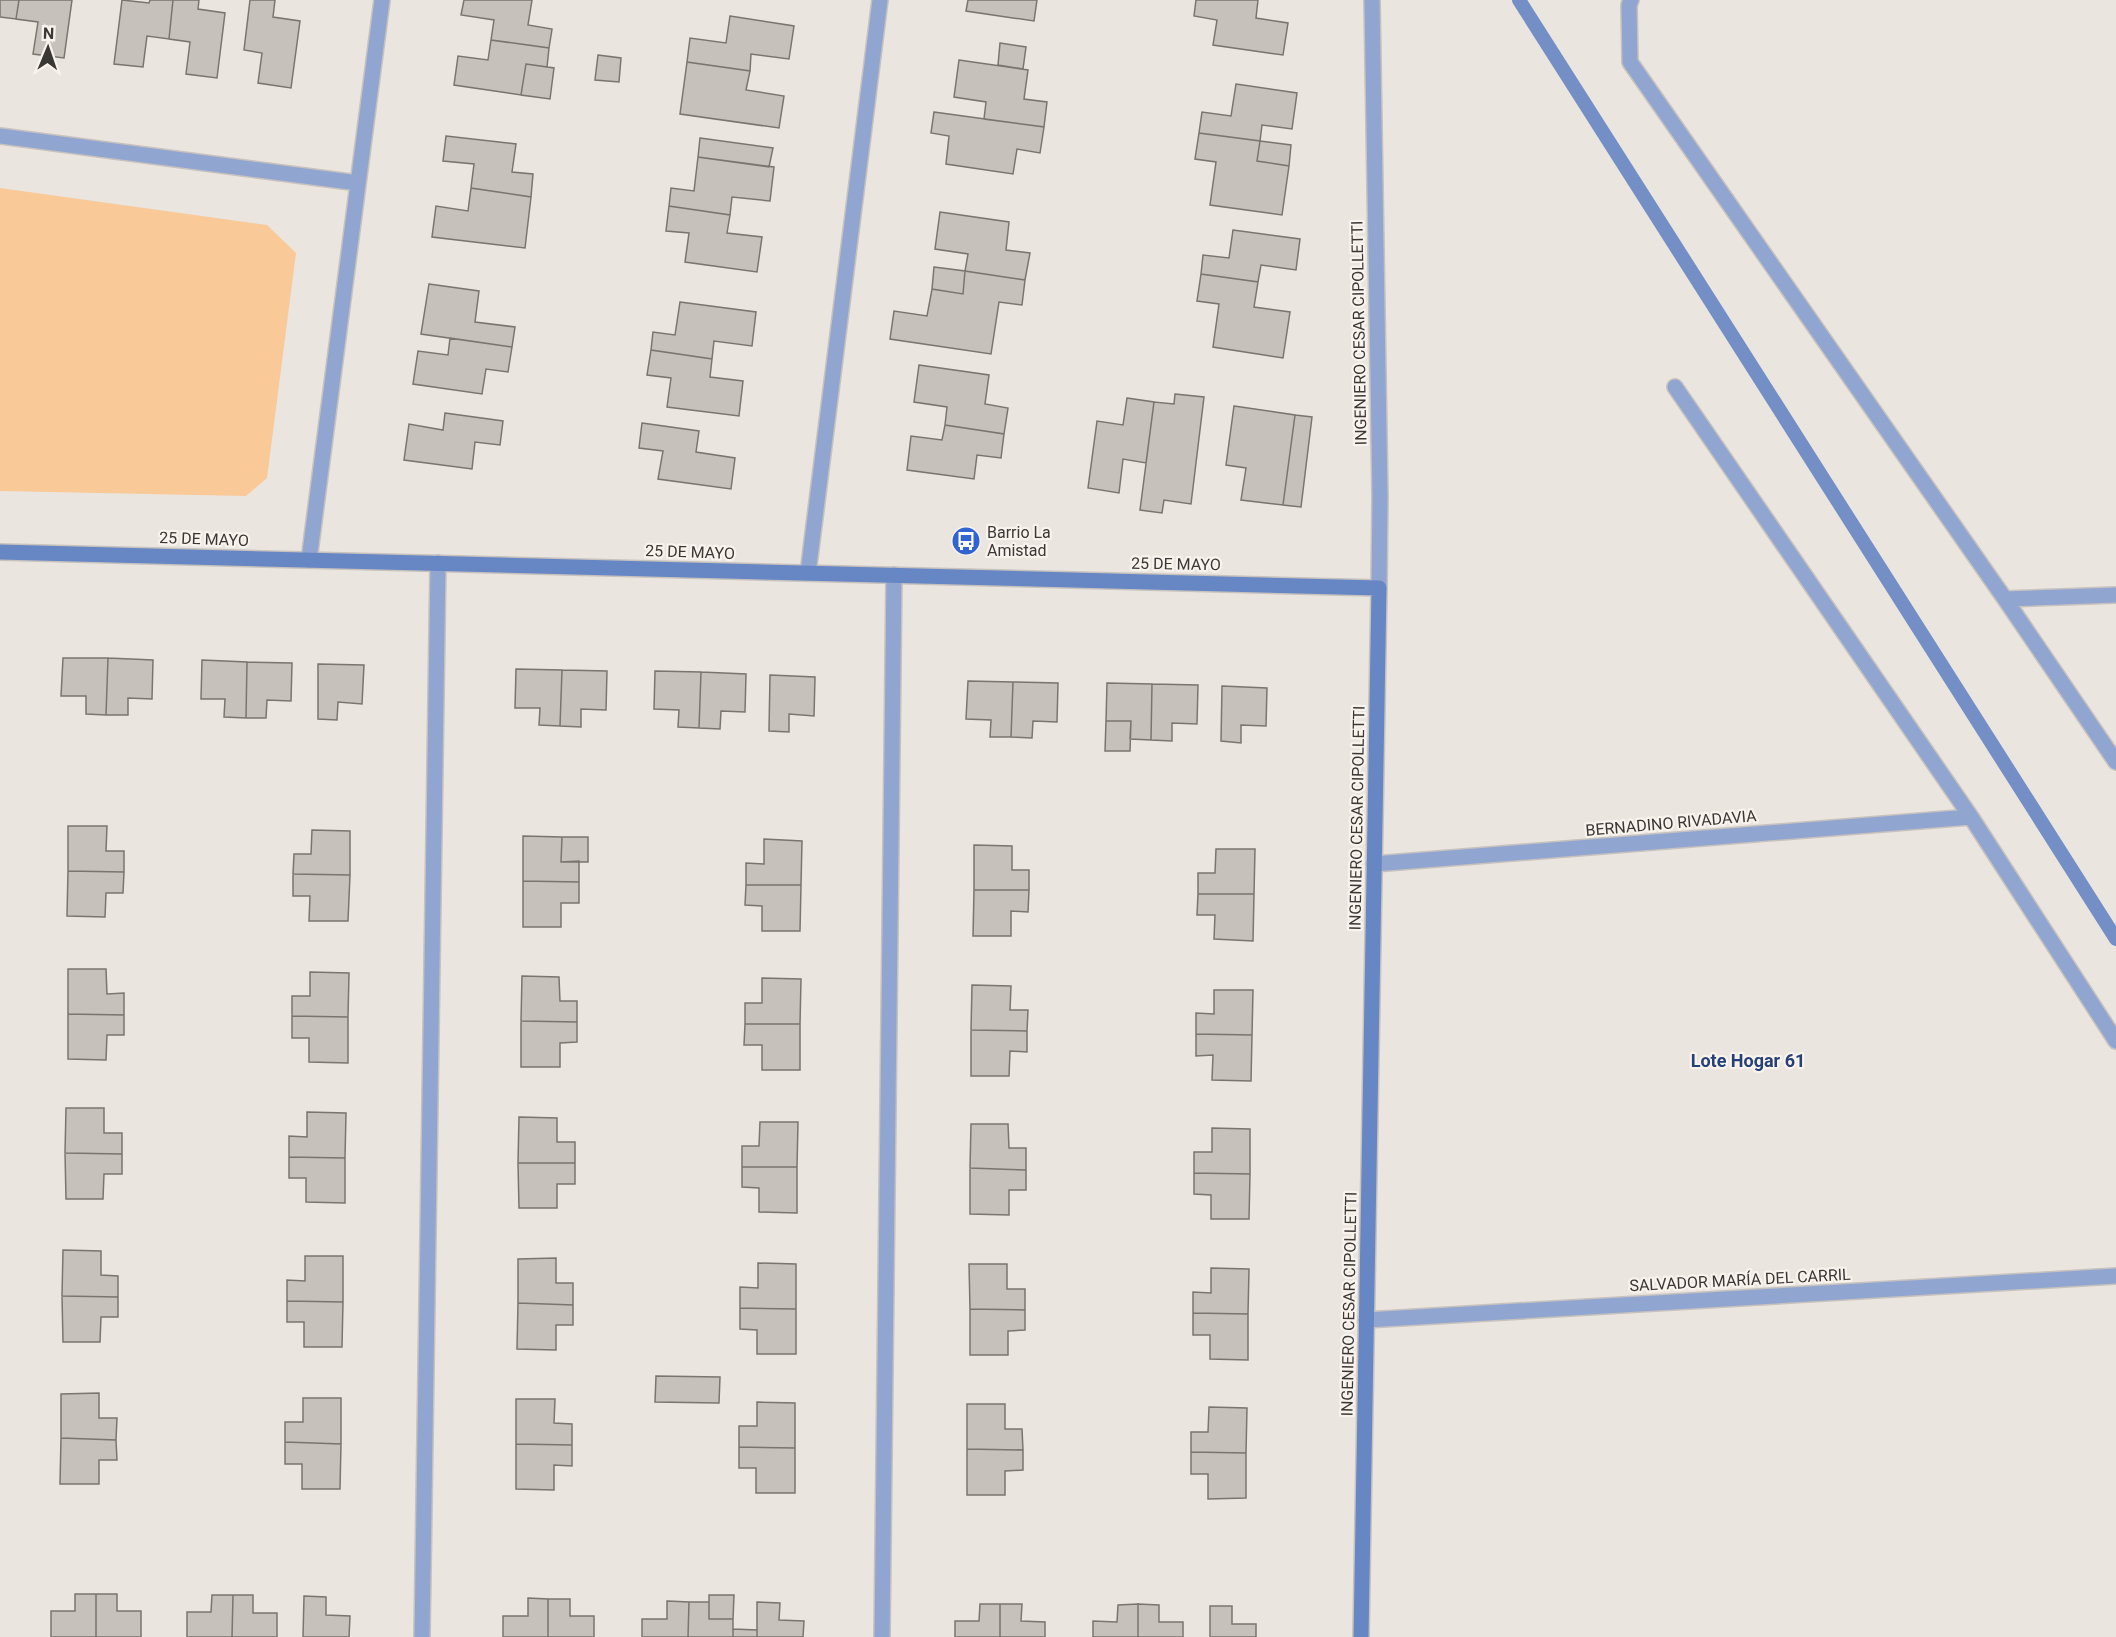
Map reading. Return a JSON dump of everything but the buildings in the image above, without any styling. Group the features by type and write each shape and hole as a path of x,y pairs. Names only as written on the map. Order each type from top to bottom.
{"street":[{"path":"309,560 382,0"},
{"path":"808,573 880,0"},
{"name":"INGENIERO CESAR CIPOLLETTI","path":"1361,1637 1380,497 1372,0"},
{"path":"1631,0 1629,5 1630,62 2116,762"},
{"path":"0,136 358,183"},
{"path":"1675,387 1971,817 2116,1041"},
{"name":"25 DE MAYO","path":"0,552 1379,588"},
{"path":"422,1637 438,563"},
{"path":"882,1637 894,575"},
{"path":"2005,599 2116,595"},
{"name":"BERNADINO RIVADAVIA","path":"1374,864 1971,817"},
{"name":"SALVADOR MARÍA DEL CARRIL","path":"1366,1320 2116,1276"}],"shaded area":[{"path":"0,188 267,225 296,253 267,478 246,496 0,491"}],"waterway":[{"path":"1519,0 2116,939"}],"place":[{"name":"Barrio La Amistad","path":"966,541"}],"district":[{"name":"Lote Hogar 61","path":"1748,1060"}]}
